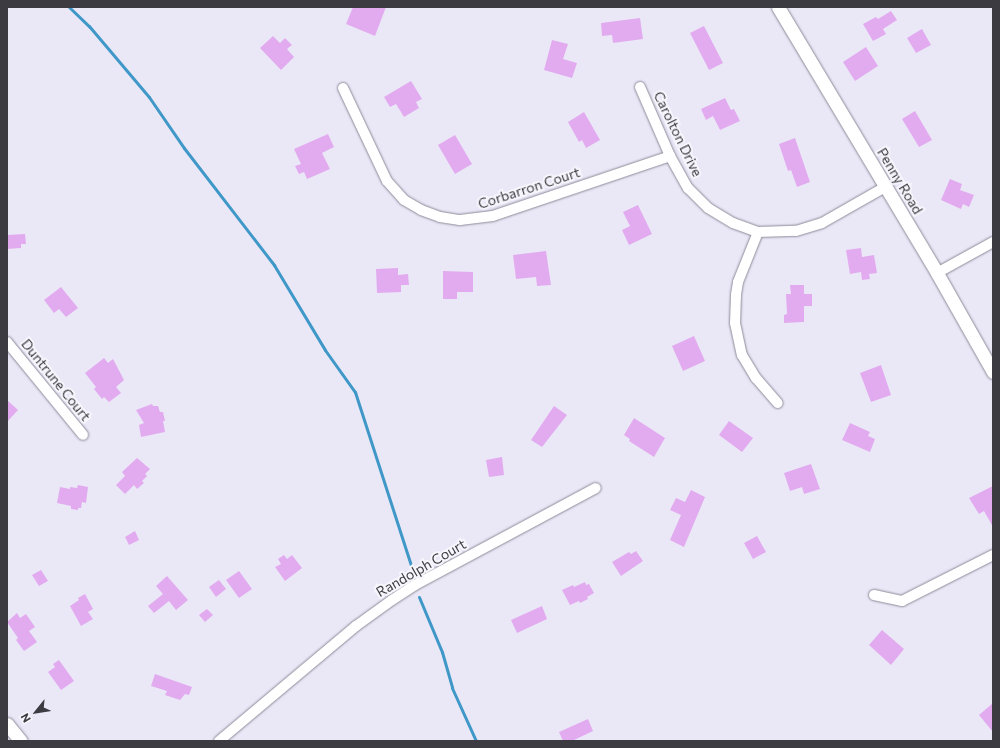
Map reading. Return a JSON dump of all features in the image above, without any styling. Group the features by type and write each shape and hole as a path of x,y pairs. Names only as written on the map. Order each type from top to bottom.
{"street":[{"name":"Penny Road","path":"778,7 937,273 993,372"},
{"name":"Carolton Drive","path":"640,87 670,156 688,188 708,208 733,223 758,232 796,231 822,223 885,187"},
{"name":"Corbarron Court","path":"343,88 386,181 404,200 421,210 440,217 460,220 493,216 670,156"},
{"path":"758,232 738,282 735,323 742,354 756,378 778,403"},
{"path":"937,273 993,242"},
{"name":"Duntrune Court","path":"7,342 83,435"},
{"name":"Randolph Court","path":"219,741 356,626 392,600 415,585 596,488"},
{"path":"874,595 902,602 993,555"},
{"path":"7,724 17,739"}],"building":[{"path":"353,7 386,7 375,36 346,24"},
{"path":"891,11 897,20 883,29 886,34 873,41 863,24 876,17 878,19"},
{"path":"640,18 643,39 613,43 612,35 602,36 601,23"},
{"path":"704,26 723,63 709,70 690,33"},
{"path":"922,29 931,45 916,53 907,38"},
{"path":"273,36 280,43 285,38 292,45 287,49 294,57 281,70 260,48"},
{"path":"552,40 568,44 563,59 577,63 572,78 544,70"},
{"path":"866,47 878,66 855,81 843,62"},
{"path":"411,81 422,99 416,102 419,108 404,117 396,104 390,107 384,97"},
{"path":"725,98 731,110 734,109 740,121 720,130 713,116 706,120 701,109"},
{"path":"915,111 932,140 919,147 902,119"},
{"path":"584,112 600,140 586,148 582,140 579,142 568,122"},
{"path":"328,134 334,147 322,153 330,169 307,179 304,172 299,174 295,166 301,164 294,149"},
{"path":"455,135 472,164 455,174 438,145"},
{"path":"795,138 810,182 797,187 791,170 788,171 779,144"},
{"path":"950,179 962,184 960,190 974,195 969,207 963,204 961,209 941,200"},
{"path":"638,205 652,234 629,245 622,230 630,226 623,212"},
{"path":"25,234 26,244 21,244 21,248 7,249 7,235"},
{"path":"861,248 862,257 874,255 877,273 869,274 870,279 862,280 861,272 850,274 846,250"},
{"path":"546,251 551,285 537,286 536,277 516,279 513,255"},
{"path":"398,268 398,275 408,274 409,285 401,285 401,292 377,293 376,269"},
{"path":"443,271 473,272 473,292 457,292 457,299 443,299"},
{"path":"790,285 804,285 804,294 812,294 812,306 804,306 804,322 784,323 784,315 787,314 786,294 791,294"},
{"path":"61,287 78,308 66,317 59,309 54,313 44,300"},
{"path":"694,336 705,361 683,371 672,346"},
{"path":"104,358 108,363 113,359 124,380 116,387 121,393 109,402 104,397 102,399 94,389 96,387 85,373"},
{"path":"881,365 891,395 871,402 860,373"},
{"path":"7,400 18,410 7,422"},
{"path":"152,404 153,406 158,406 160,412 163,412 165,432 141,437 139,425 144,423 136,410"},
{"path":"554,406 567,415 542,447 531,440"},
{"path":"634,418 665,438 654,457 629,441 630,439 624,435"},
{"path":"729,421 753,438 742,452 719,435"},
{"path":"850,423 870,432 868,436 875,439 870,452 842,440"},
{"path":"502,457 504,475 489,477 486,460"},
{"path":"137,458 150,469 145,474 147,476 142,481 144,483 137,489 134,485 125,494 116,485 125,476 122,472"},
{"path":"811,464 820,489 804,494 802,487 790,491 784,473"},
{"path":"78,485 88,487 86,503 82,502 81,508 78,508 78,510 71,509 71,506 57,503 60,487 70,489 70,487 77,488"},
{"path":"993,486 993,527 984,511 979,514 969,498"},
{"path":"691,490 705,497 684,547 670,540 681,515 670,510 676,498 685,502"},
{"path":"135,531 139,540 129,545 125,537"},
{"path":"757,536 766,552 753,559 744,543"},
{"path":"636,551 643,561 621,576 612,562 629,552 631,554"},
{"path":"284,555 287,559 292,555 302,568 285,581 275,567 281,564 278,559"},
{"path":"41,570 48,581 39,586 32,575"},
{"path":"239,571 252,589 239,598 226,580"},
{"path":"167,576 188,600 176,610 169,601 154,613 148,606 163,594 156,586"},
{"path":"219,580 226,589 216,597 209,587"},
{"path":"585,582 586,585 589,584 594,593 587,597 588,599 580,603 579,601 570,605 562,590"},
{"path":"85,594 93,609 88,612 93,619 81,626 70,606 79,600 78,598"},
{"path":"542,606 547,619 517,633 511,620"},
{"path":"207,609 213,615 205,622 199,615"},
{"path":"17,613 20,618 26,614 35,627 29,631 37,642 24,651 16,640 18,638 7,622"},
{"path":"882,630 904,649 891,665 869,645"},
{"path":"59,660 74,681 61,690 48,672 55,667 53,664"},
{"path":"155,674 192,687 189,695 185,694 180,700 165,695 167,691 151,686"},
{"path":"993,703 993,732 979,715"},
{"path":"588,719 593,731 572,741 563,741 559,732"}],"waterway":[{"path":"69,7 89,26 149,97 184,148 274,265 325,350 355,392 412,568"},
{"path":"419,597 442,652 452,688 476,741"}]}
